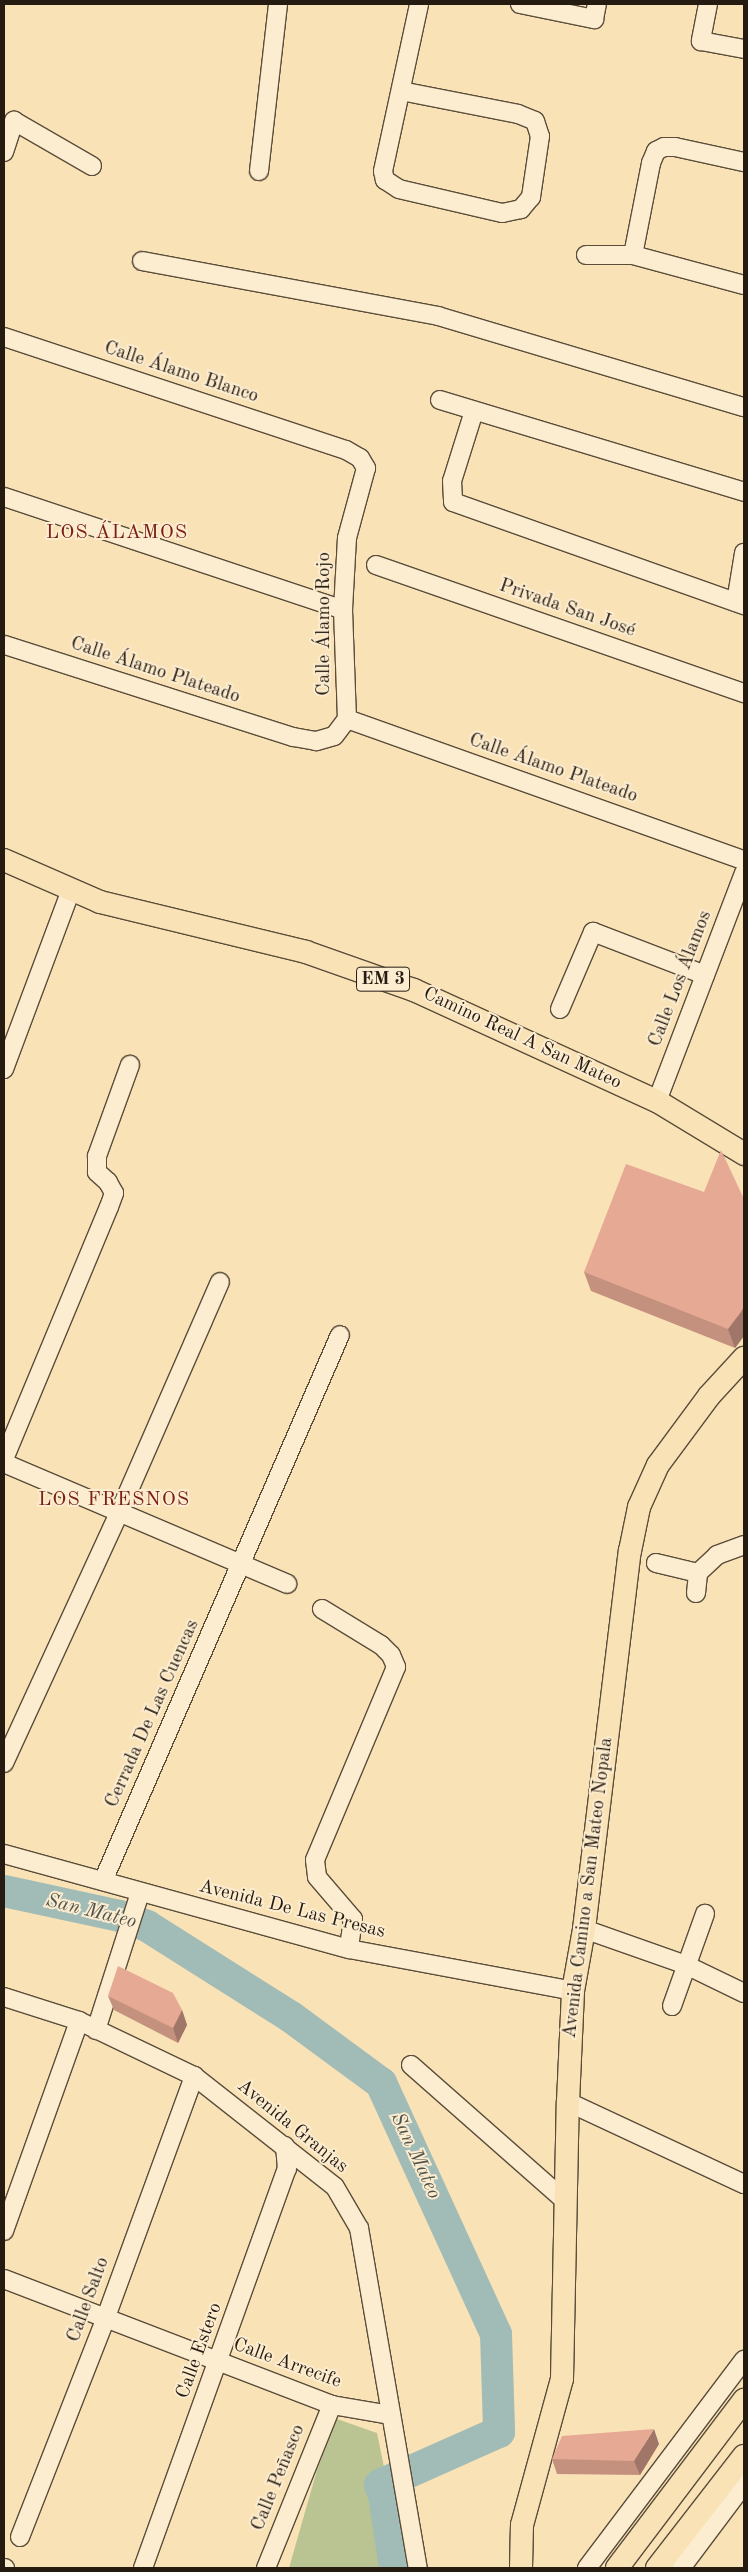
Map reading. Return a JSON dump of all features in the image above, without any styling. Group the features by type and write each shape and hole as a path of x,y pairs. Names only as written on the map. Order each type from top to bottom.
{"main road":[{"name":"Camino Real A San Mateo","path":"4,860 100,902 306,952 414,990 657,1101 743,1155"},
{"name":"Avenida Camino a San Mateo Nopala","path":"521,2568 522,2525 562,2379 565,2201 573,1991 584,1929 630,1551 639,1508 658,1464 709,1396 744,1358"},
{"path":"617,2568 744,2400"},
{"path":"657,2568 744,2456"}],"street":[{"path":"259,171 278,4"},
{"path":"401,91 518,114 535,121 540,136 531,197 521,209 502,213 389,185 383,171 419,4"},
{"path":"520,4 594,19 597,4"},
{"path":"708,4 701,41 744,49"},
{"path":"4,152 14,121 92,166"},
{"path":"633,255 651,162 656,151 664,147 744,162"},
{"path":"586,256 633,255 744,285"},
{"path":"142,261 438,316 744,407"},
{"name":"Calle Álamo Blanco","path":"4,337 346,450"},
{"path":"440,400 744,492"},
{"path":"474,410 452,481 453,502 740,604 744,553"},
{"name":"Calle Álamo Rojo","path":"293,737 316,741 334,736 347,719 343,610 347,538 366,468 360,458 346,450"},
{"path":"4,497 343,610"},
{"name":"Privada San José","path":"376,565 744,693"},
{"name":"Calle Álamo Plateado","path":"4,645 293,737"},
{"name":"Calle Álamo Plateado","path":"347,719 744,860"},
{"name":"Calle Los Álamos","path":"657,1101 744,873"},
{"path":"4,1069 70,890"},
{"path":"560,1009 593,932 705,975"},
{"path":"4,1459 114,1193 108,1182 97,1172 96,1156 130,1065"},
{"path":"4,1763 119,1513 220,1282"},
{"name":"Cerrada De Las Cuencas","path":"103,1880 340,1336"},
{"path":"4,1463 287,1584"},
{"path":"696,1594 698,1573 717,1556 744,1544"},
{"path":"656,1563 698,1573"},
{"path":"322,1609 382,1645 391,1655 396,1667 315,1860 317,1877 353,1919 349,1949"},
{"name":"Avenida De Las Presas","path":"4,1854 103,1880 138,1898 349,1949 573,1991"},
{"path":"96,2030 138,1898"},
{"path":"672,2006 705,1914"},
{"path":"584,1929 686,1965 744,1993"},
{"name":"Avenida Granjas","path":"4,1997 79,2021 194,2076 285,2146 335,2188 359,2228 390,2416 398,2444 417,2562"},
{"path":"4,2231 79,2021"},
{"path":"412,2065 565,2201"},
{"name":"Calle Salto","path":"20,2537 106,2317 194,2076"},
{"path":"568,2102 744,2184"},
{"name":"Calle Estero","path":"143,2568 220,2362 287,2169 285,2146"},
{"name":"Calle Arrecife","path":"4,2279 332,2404 390,2416"},
{"path":"587,2568 744,2360"},
{"name":"Calle Peñasco","path":"266,2568 332,2404"},
{"path":"681,2568 744,2484"}],"green space":[{"path":"337,2419 377,2433 386,2477 376,2481 380,2508 384,2568 289,2568 317,2470"}],"building":[{"path":"721,1150 744,1199 744,1306 728,1329 584,1272 626,1164 704,1192"},
{"path":"118,1966 173,1993 182,2010 173,2028 108,1996"},
{"path":"654,2429 634,2461 552,2459 562,2436"}],"waterway":[{"name":"San Mateo","path":"4,1891 120,1916 147,1926 291,2017 381,2083 496,2334 499,2432 380,2485 384,2495 395,2568"}],"district":[{"name":"LOS ÁLAMOS","path":"117,533"},
{"name":"LOS FRESNOS","path":"114,1500"}]}
